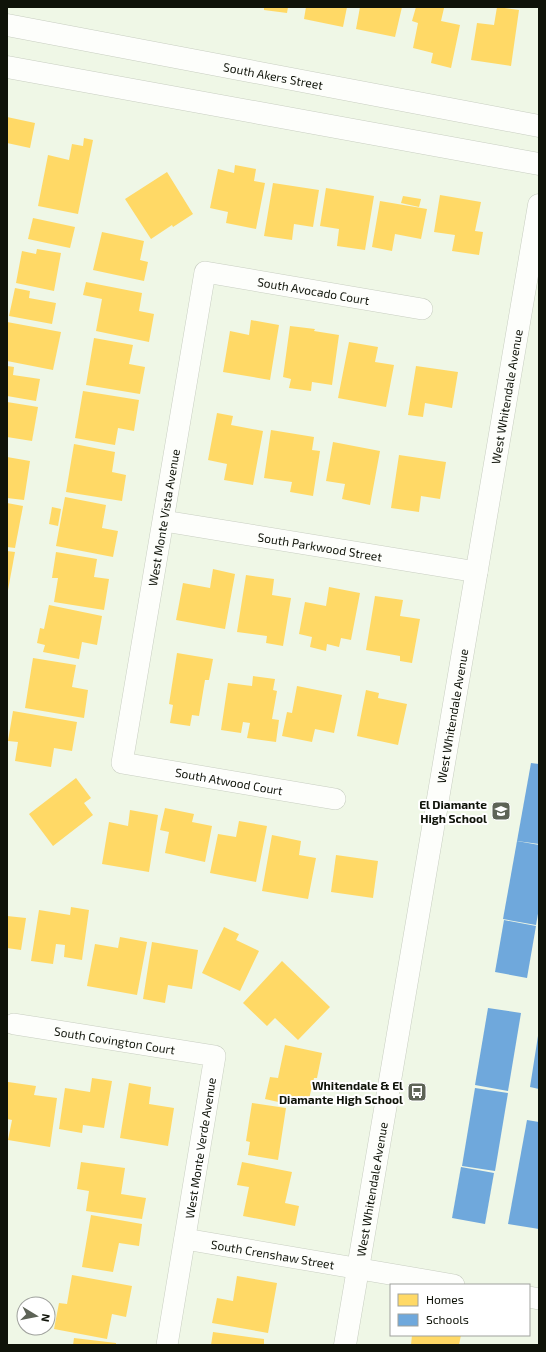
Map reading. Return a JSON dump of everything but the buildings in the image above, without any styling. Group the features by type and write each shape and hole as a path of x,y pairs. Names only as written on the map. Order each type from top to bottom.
{"street":[{"name":"South Akers Street","path":"7,25 539,126"},
{"path":"7,68 539,164"},
{"name":"West Whitendale Avenue","path":"345,1345 539,205"},
{"name":"South Avocado Court","path":"205,272 422,309"},
{"name":"West Monte Vista Avenue","path":"122,763 205,272"},
{"name":"South Parkwood Street","path":"164,521 477,572"},
{"name":"South Atwood Court","path":"122,763 335,799"},
{"name":"South Covington Court","path":"14,1024 215,1056"},
{"name":"West Monte Verde Avenue","path":"166,1345 215,1056"},
{"name":"South Crenshaw Street","path":"185,1239 448,1284"}],"place":[{"name":"El Diamante High School","path":"501,811"},
{"name":"Whitendale & El Diamante High School","path":"417,1092"}]}
